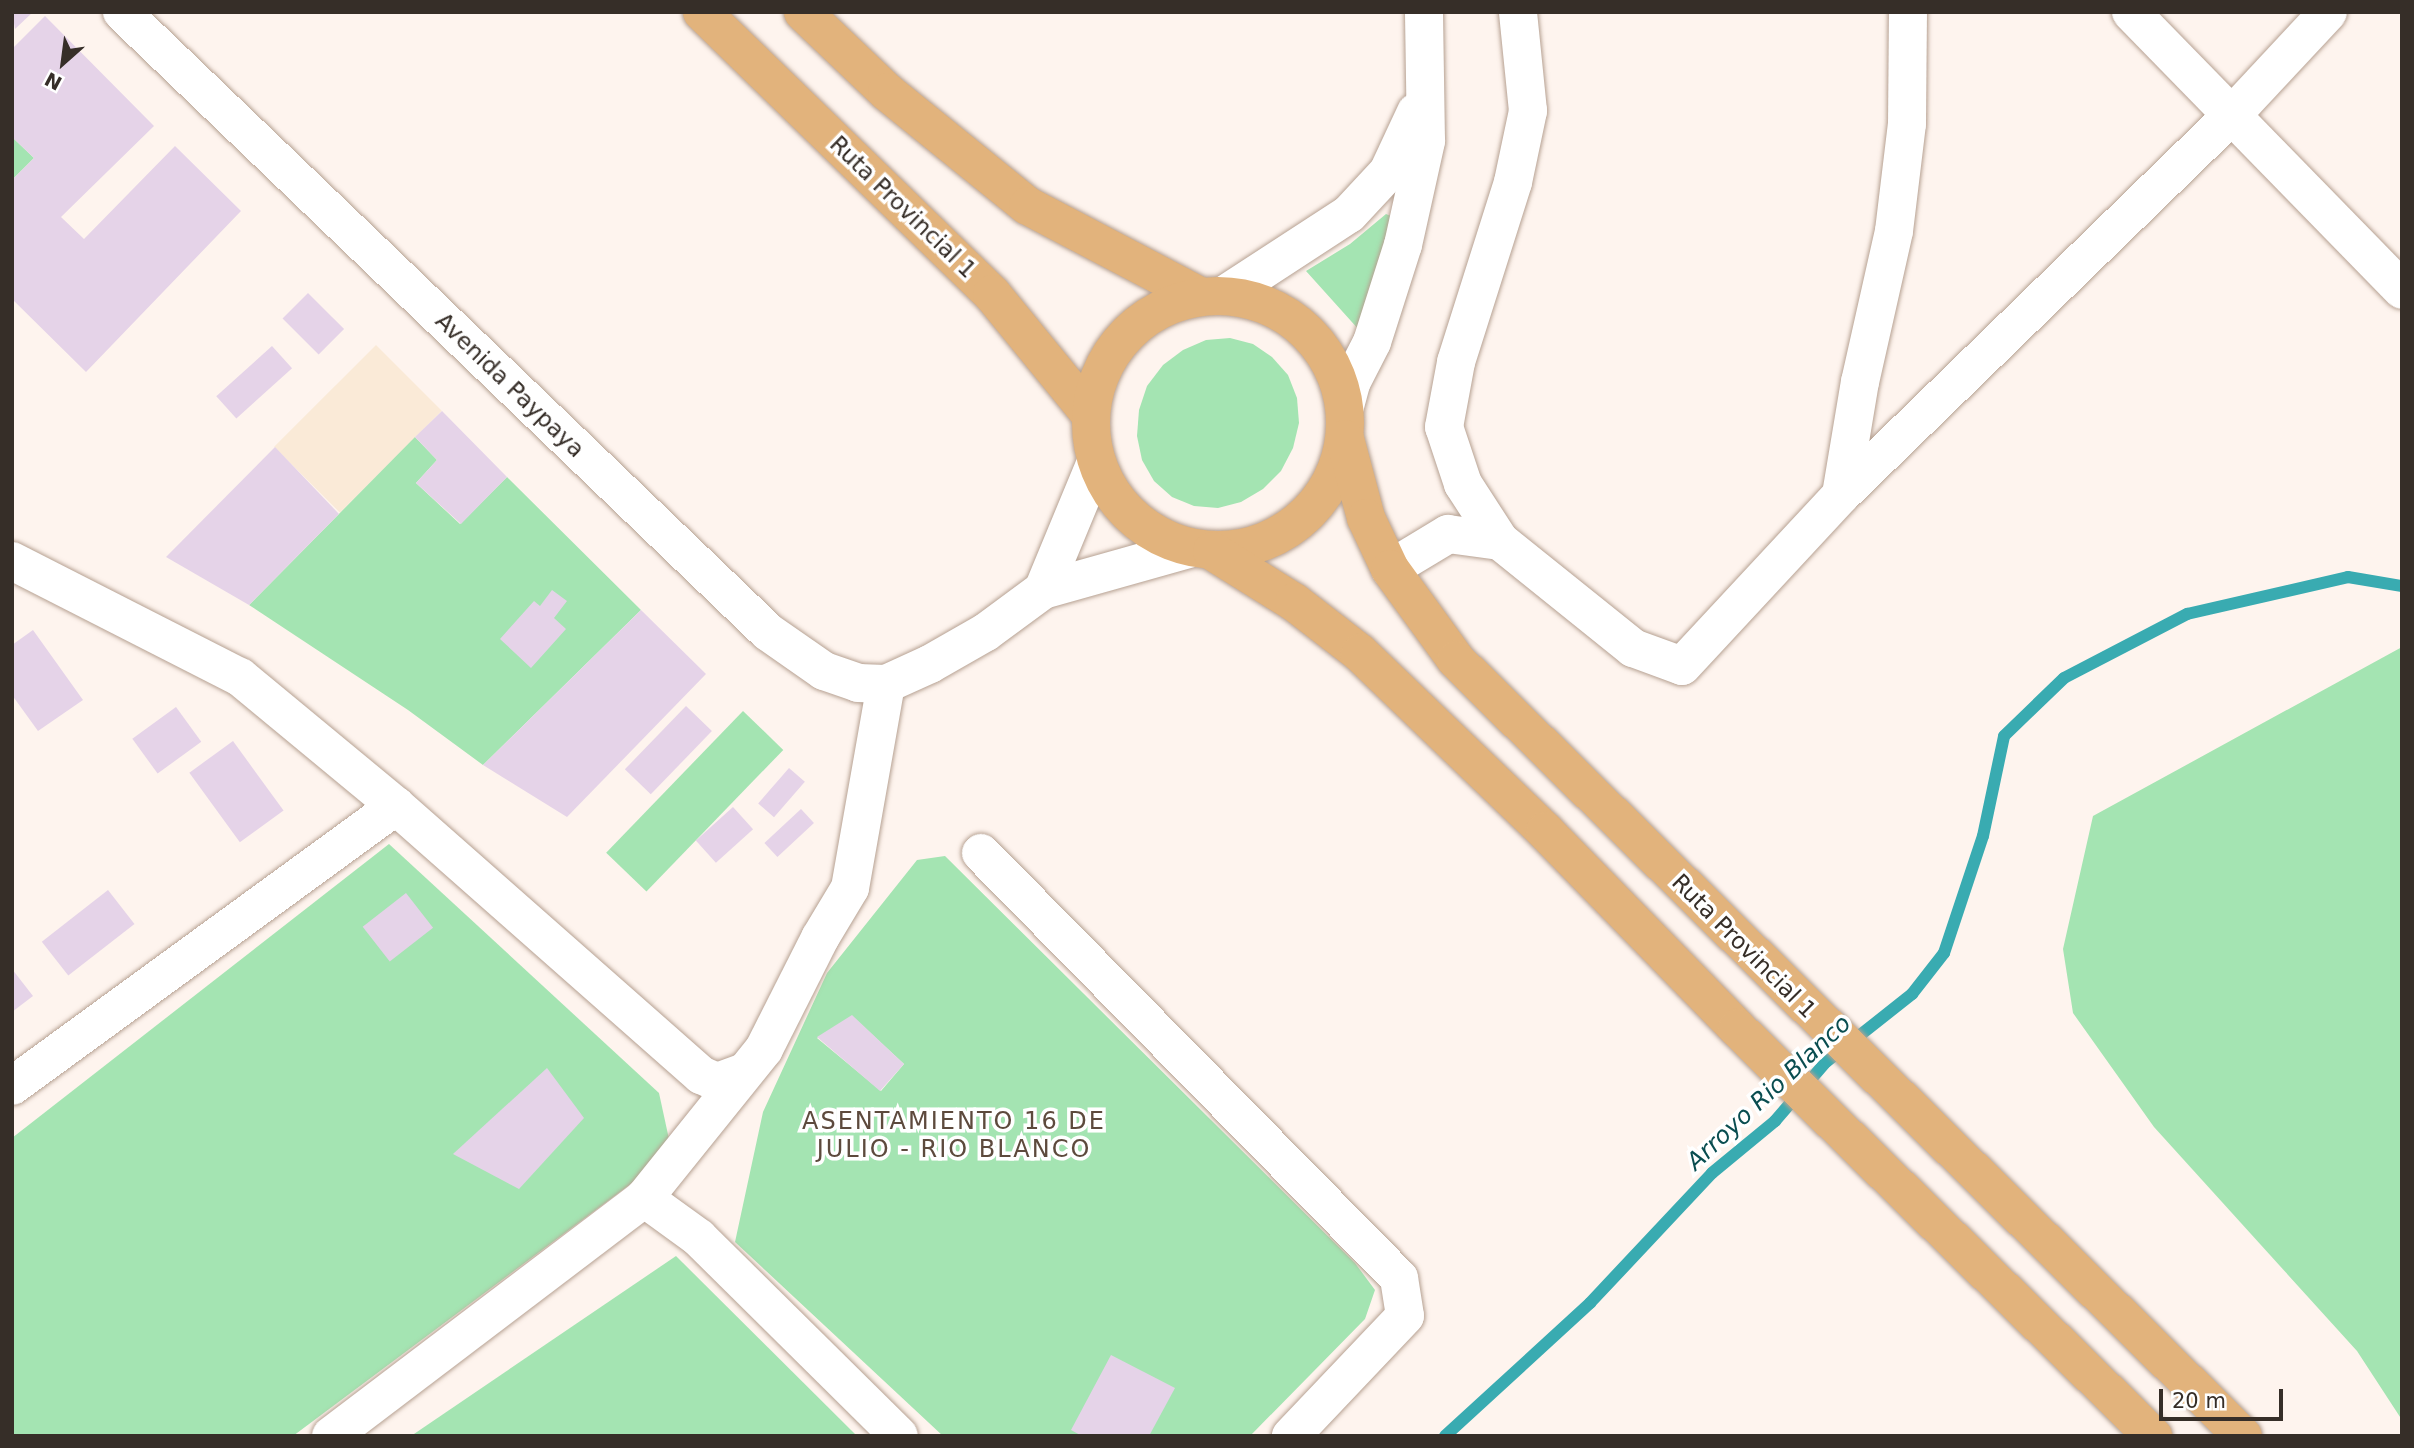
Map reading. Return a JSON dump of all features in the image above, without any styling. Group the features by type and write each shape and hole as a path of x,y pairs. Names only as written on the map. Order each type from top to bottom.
{"main road":[{"name":"Ruta Provincial 1","path":"702,12 992,293 1090,414"},
{"name":"Ruta Provincial 1","path":"803,12 887,92 1028,206 1212,296"},
{"name":"Ruta Provincial 1","path":"2153,1436 1737,1028 1545,831 1360,653 1294,601 1202,549 1160,536 1132,517 1110,492 1096,462 1090,414 1097,380 1113,349 1137,324 1167,306 1212,296 1252,300 1280,312 1304,329 1323,351 1337,377 1348,460 1366,518 1390,569 1456,660 2243,1436"},
{"name":"Ruta Provincial 1","path":"1202,549 1244,548 1274,538 1300,521 1322,498 1337,470 1345,423"}],"street":[{"name":"Avenida Paypaya","path":"122,12 768,632 824,671 858,682 886,684"},
{"path":"1345,423 1351,383 1371,342 1403,245 1426,141 1424,12"},
{"path":"1518,12 1528,111 1513,182 1456,362 1444,428 1464,484 1500,541 1633,648 1682,666 1841,495 2233,114 2329,12"},
{"path":"1841,495 1860,382 1894,231 1907,124 1908,12"},
{"path":"2131,12 2402,290"},
{"path":"1212,296 1349,214 1388,172 1426,87"},
{"path":"1043,590 1096,462"},
{"path":"1390,569 1448,534 1500,541"},
{"path":"331,1436 644,1198 764,1049 820,938 850,888 886,684 930,664 986,632 1043,590 1202,549"},
{"path":"12,561 240,677 396,806 701,1074 717,1082 744,1072"},
{"path":"12,1086 396,806"},
{"path":"981,853 1399,1278 1405,1316 1291,1436"},
{"path":"644,1198 699,1238 899,1436"}],"shaded area":[{"path":"376,345 442,411 340,513 274,447"}],"green space":[{"path":"12,137 34,158 12,180"},
{"path":"1386,214 1393,217 1360,331 1306,271 1350,244"},
{"path":"1230,338 1253,344 1272,357 1288,375 1297,398 1299,423 1293,448 1281,471 1263,489 1241,502 1218,508 1194,506 1172,497 1154,481 1142,460 1137,436 1139,410 1147,386 1163,365 1183,350 1206,340"},
{"path":"415,437 437,460 416,483 460,524 507,477 641,610 483,765 408,710 249,605"},
{"path":"2402,647 2402,1420 2357,1351 2154,1127 2073,1013 2063,949 2093,816"},
{"path":"743,711 783,750 646,892 606,853"},
{"path":"389,844 659,1093 672,1153 293,1436 12,1436 12,1138"},
{"path":"945,856 1355,1263 1375,1290 1365,1319 1250,1436 943,1436 735,1242 763,1112 827,973 917,860","holes":["852,1016 904,1064 881,1091 817,1038"]},
{"path":"676,1256 857,1436 411,1436"}],"building":[{"path":"12,12 33,12 15,29"},
{"path":"45,16 154,126 61,217 84,239 175,146 241,211 86,372 12,299 12,180 34,158 12,137 12,49"},
{"path":"308,293 344,329 319,355 283,318"},
{"path":"272,346 292,368 236,418 216,396"},
{"path":"442,411 507,477 461,524 416,483 437,460 415,437"},
{"path":"275,447 339,514 249,605 166,557"},
{"path":"552,590 567,601 554,618 566,629 531,668 500,639 534,601 540,606"},
{"path":"641,610 706,674 567,817 483,765"},
{"path":"33,630 83,700 38,731 12,695 12,645"},
{"path":"686,706 712,731 651,794 625,769"},
{"path":"176,707 201,742 158,774 132,739"},
{"path":"233,741 284,811 240,842 189,773"},
{"path":"789,768 805,782 774,817 758,803"},
{"path":"733,807 753,829 716,863 696,840"},
{"path":"801,809 814,823 777,857 764,843"},
{"path":"108,890 134,924 68,976 42,942"},
{"path":"406,893 433,928 390,962 363,927"},
{"path":"12,969 33,996 12,1012"},
{"path":"852,1015 904,1064 880,1091 817,1037"},
{"path":"547,1068 584,1118 519,1189 453,1154"},
{"path":"1111,1355 1175,1388 1149,1436 1082,1436 1071,1430"}],"waterway":[{"name":"Arroyo Rio Blanco","path":"1445,1436 1590,1303 1712,1173 1775,1121 1826,1062 1912,994 1944,953 1983,836 2004,736 2064,678 2187,614 2348,577 2402,586"}],"district":[{"name":"ASENTAMIENTO 16 DE JULIO - RIO BLANCO","path":"954,1136"}]}
